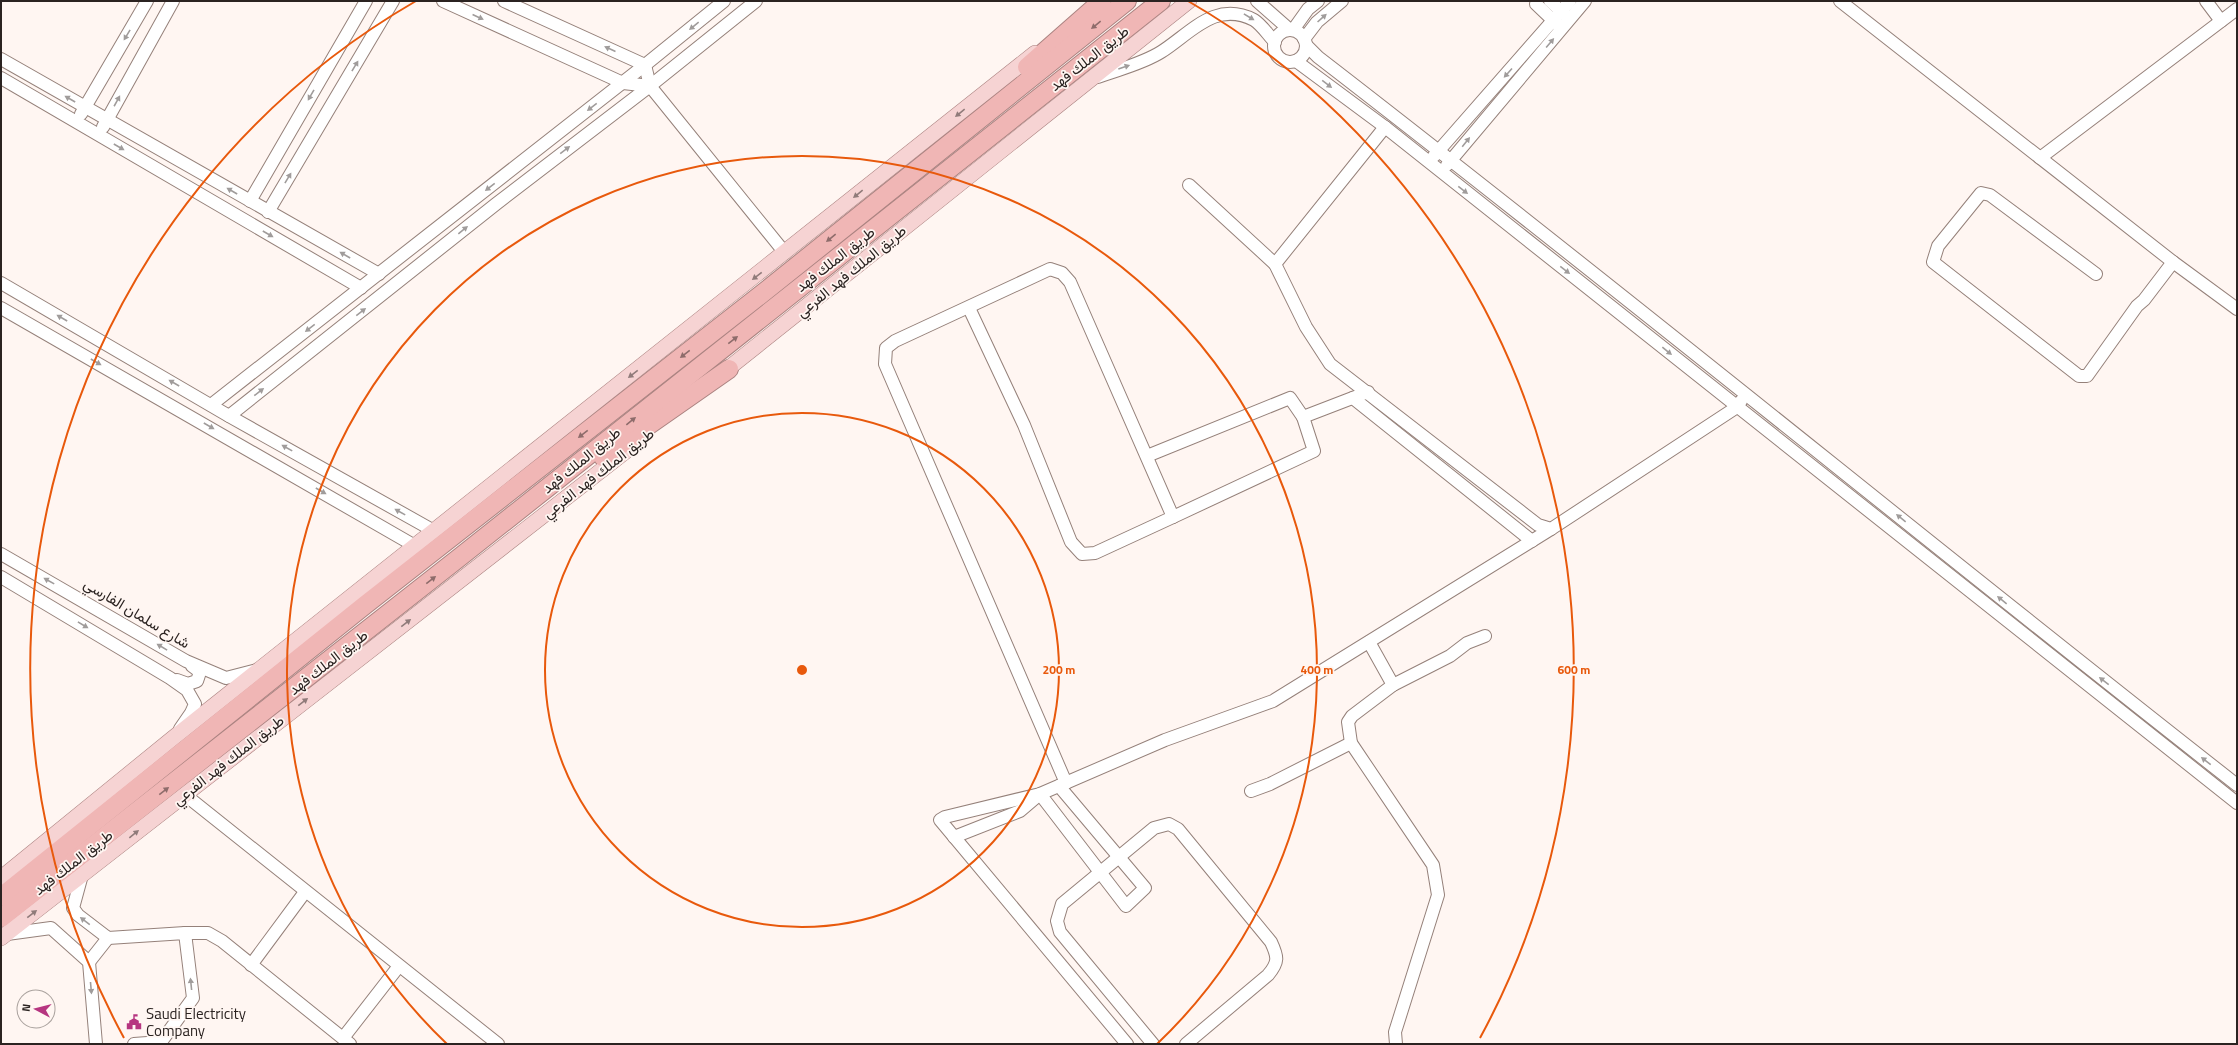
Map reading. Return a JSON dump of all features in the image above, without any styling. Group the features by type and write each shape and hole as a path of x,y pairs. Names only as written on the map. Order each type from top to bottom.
{"highway":[{"path":"850,223 1101,1"},
{"name":"طريق الملك فهد","path":"1,897 365,605 850,223 1127,1"},
{"name":"طريق الملك فهد","path":"3,930 460,557 1161,1"},
{"path":"460,557 729,368"}],"main road":[{"path":"1,878 173,738 1101,1"},
{"name":"طريق الملك فهد الفرعي","path":"3,930 82,875 184,794 630,448 1188,1"}],"street":[{"path":"76,122 147,1"},
{"path":"98,135 173,1"},
{"path":"250,201 366,1"},
{"path":"268,212 394,1"},
{"path":"443,1 623,83 650,86"},
{"path":"504,1 645,65"},
{"path":"211,406 623,83 724,1"},
{"path":"229,416 496,204 650,86 756,1"},
{"path":"1257,1 1292,30 1298,32 1318,57 1452,160 1747,394 2062,648 2237,785"},
{"path":"1313,3 1292,30 1281,33 1275,42 1274,49 1278,57 1286,62 1296,61 1303,56 1305,42 1317,22 1342,1"},
{"path":"1550,1 1561,20"},
{"path":"1442,172 1561,20 1570,1"},
{"path":"1428,162 1561,20 1585,1"},
{"path":"1840,1 2173,262 2237,309"},
{"path":"2206,1 2221,21"},
{"path":"1537,2 1561,20"},
{"path":"1088,81 1145,60 1159,53 1211,14 1223,9 1238,10 1255,20 1275,42"},
{"path":"2040,158 2237,9"},
{"path":"1,59 379,274"},
{"path":"1296,61 1385,127 2237,803"},
{"path":"645,65 650,86 785,253"},
{"path":"1,78 361,288"},
{"path":"1275,264 1385,127"},
{"path":"1188,185 1275,264 1306,327 1330,364 1538,525 1552,529"},
{"path":"2096,274 1990,194 1981,193 1938,246 1933,262 2079,376 2087,376 2137,306 2144,300 2173,262"},
{"path":"1040,794 1126,906 1145,888 1062,784 885,364 886,348 895,341 969,308 1050,269 1062,273 1070,282 1173,517"},
{"path":"1,283 211,406 434,531"},
{"path":"1,308 416,546"},
{"path":"969,308 1024,425 1071,542 1082,554 1095,553 1314,451 1304,417 1290,398 1147,456"},
{"path":"1304,417 1368,392"},
{"path":"1126,1044 940,820 945,817 1040,794 1165,740 1273,701 1552,529 1737,407 1747,394"},
{"path":"1353,398 1532,541"},
{"name":"شارع سلمان الفارسي","path":"1,554 186,661 226,678 262,668"},
{"path":"1,577 170,678 187,690 195,704 191,713 173,738"},
{"path":"1396,1044 1395,1032 1438,895 1433,865 1351,743 1348,722 1352,716 1393,685 1450,656 1467,643 1485,636"},
{"path":"1369,642 1393,685"},
{"path":"170,678 188,684 197,682 200,672 186,661"},
{"path":"1251,791 1270,784 1351,743"},
{"path":"184,794 494,1043"},
{"path":"954,837 1020,811 1040,794"},
{"path":"1153,1044 1060,932 1057,921 1062,904 1154,828 1168,824 1178,829 1271,942 1278,955 1276,965 1268,975 1186,1044"},
{"path":"82,875 73,908 78,915 108,938 208,933 347,1041 399,966"},
{"path":"251,965 305,892"},
{"path":"3,930 51,928 89,962"},
{"path":"134,1044 161,1042 193,998 185,933"},
{"path":"96,1044 89,962 108,938"}],"place":[{"name":"Saudi Electricity Company","path":"134,1022"}]}
